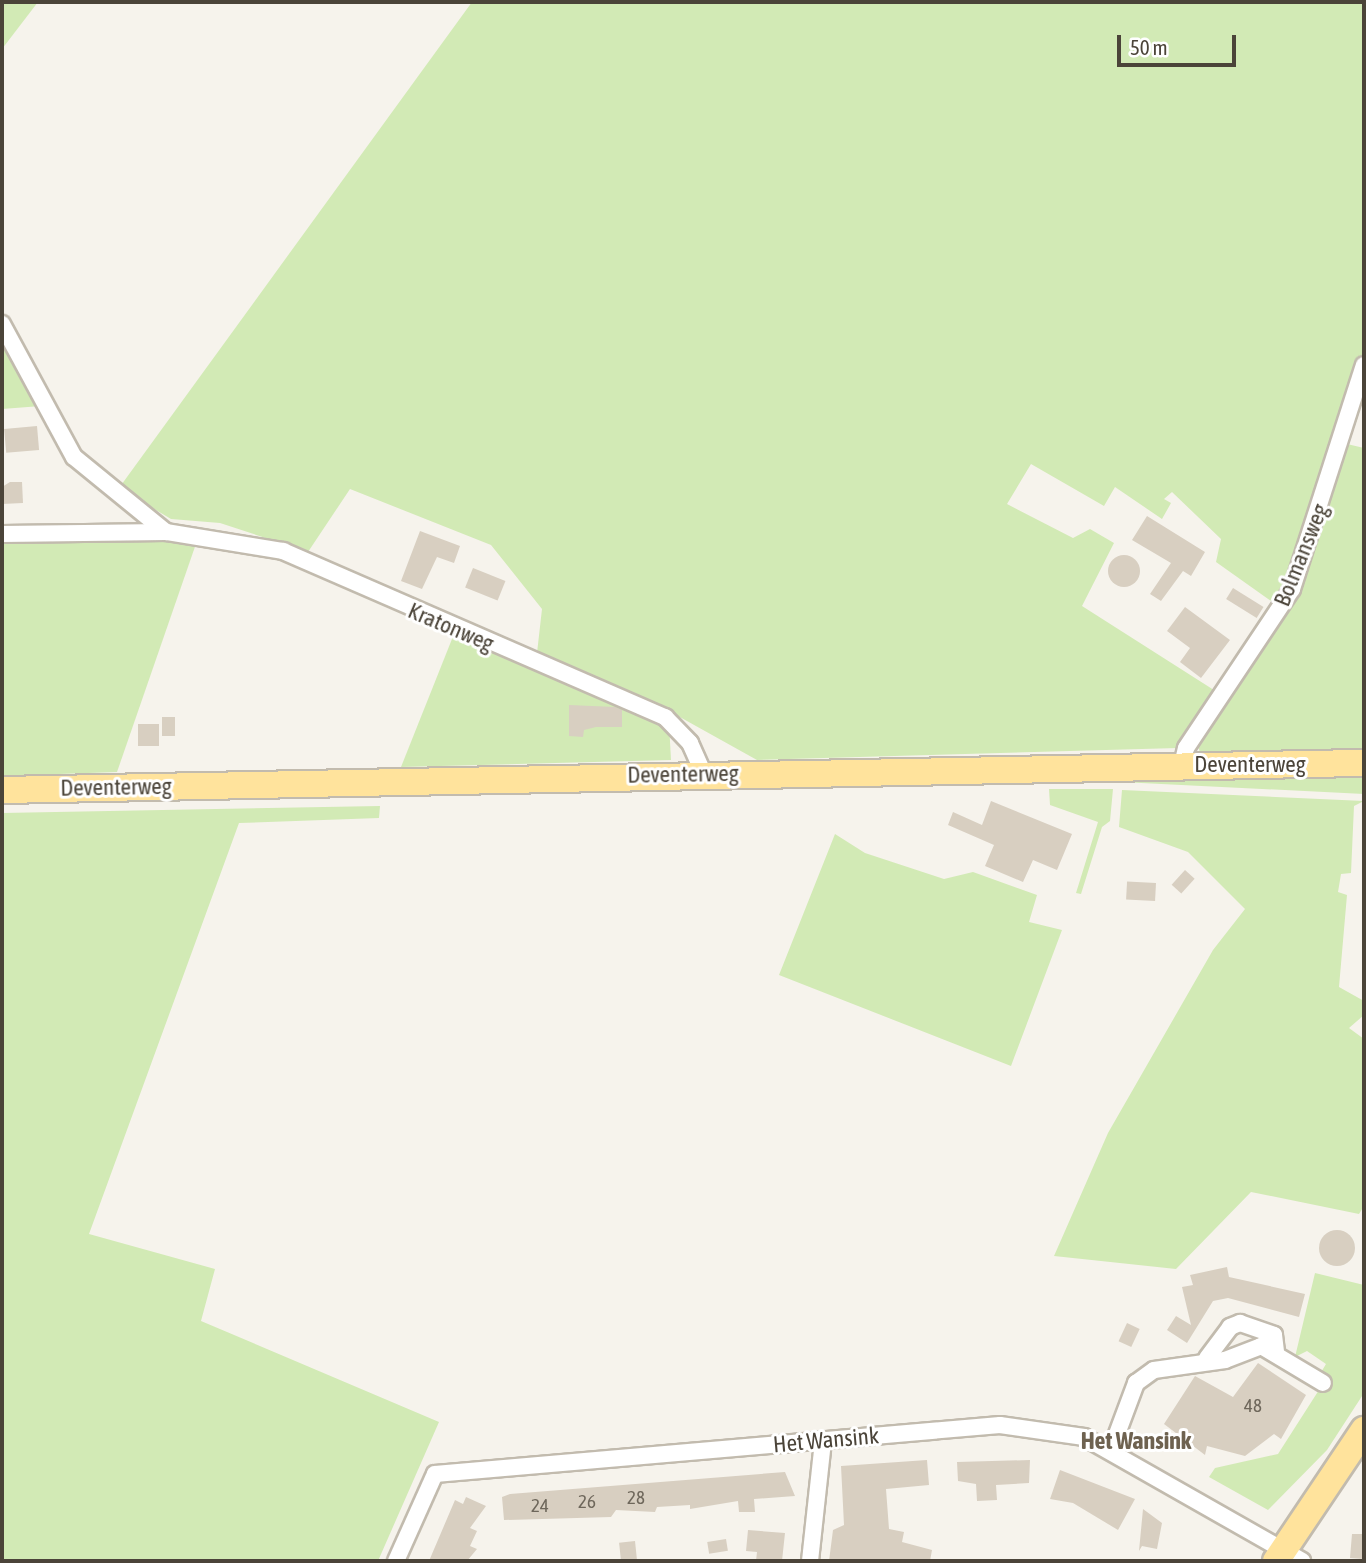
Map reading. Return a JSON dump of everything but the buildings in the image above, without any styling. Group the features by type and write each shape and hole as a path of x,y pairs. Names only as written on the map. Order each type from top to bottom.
{"main road":[{"name":"Deventerweg","path":"2,790 704,774 1364,764"},
{"path":"1279,1554 1364,1430"}],"street":[{"name":"Kratonweg","path":"2,324 74,457 166,532"},
{"name":"Bolmansweg","path":"1182,765 1186,748 1292,589 1364,365"},
{"name":"Kratonweg","path":"2,534 166,532 283,551 665,718 690,743 704,774"},
{"path":"1207,1358 1230,1327 1240,1323 1274,1335 1276,1352"},
{"path":"1111,1450 1143,1375 1207,1358 1236,1357 1254,1346 1276,1352 1323,1383"},
{"name":"Het Wansink","path":"397,1561 435,1474 1020,1425 1111,1450 1279,1554"},
{"path":"810,1561 824,1441"}],"green space":[{"path":"2,2 38,2 2,49"},
{"path":"472,2 1364,2 1364,350 1299,551 1275,604 1216,562 1221,539 1172,492 1164,499 1171,503 1162,519 1115,487 1104,506 1031,464 1007,504 1073,538 1090,529 1114,543 1082,606 1217,692 1178,748 757,760 651,701 537,653 542,609 491,545 350,489 308,552 220,523 171,519 119,488"},
{"path":"2,338 41,406 2,409"},
{"path":"1347,444 1364,448 1364,754 1201,756 1198,746 1286,612"},
{"path":"4,536 198,538 117,772 2,776"},
{"path":"454,634 669,723 671,760 401,767"},
{"path":"1364,773 1364,794 1121,782 1123,777"},
{"path":"1049,789 1113,789 1110,821 1102,827 1081,894 1076,893 1098,822 1050,805"},
{"path":"1122,790 1364,801 1354,806 1351,873 1341,874 1338,892 1347,895 1339,987 1364,1001 1364,1015 1349,1028 1364,1039 1364,1206 1359,1214 1251,1192 1176,1269 1054,1256 1108,1133 1213,950 1245,909 1188,852 1119,827"},
{"path":"380,806 379,818 239,823 89,1234 215,1269 201,1321 439,1422 378,1561 2,1561 2,813"},
{"path":"835,834 865,853 944,879 973,872 1037,895 1029,922 1062,930 1011,1066 779,975"},
{"path":"1315,1273 1364,1285 1364,1393 1327,1450 1268,1510 1209,1477 1215,1468 1278,1454 1326,1379 1320,1374 1326,1364 1307,1351 1295,1357"}],"district":[{"name":"Het Wansink","path":"1136,1441"}]}
